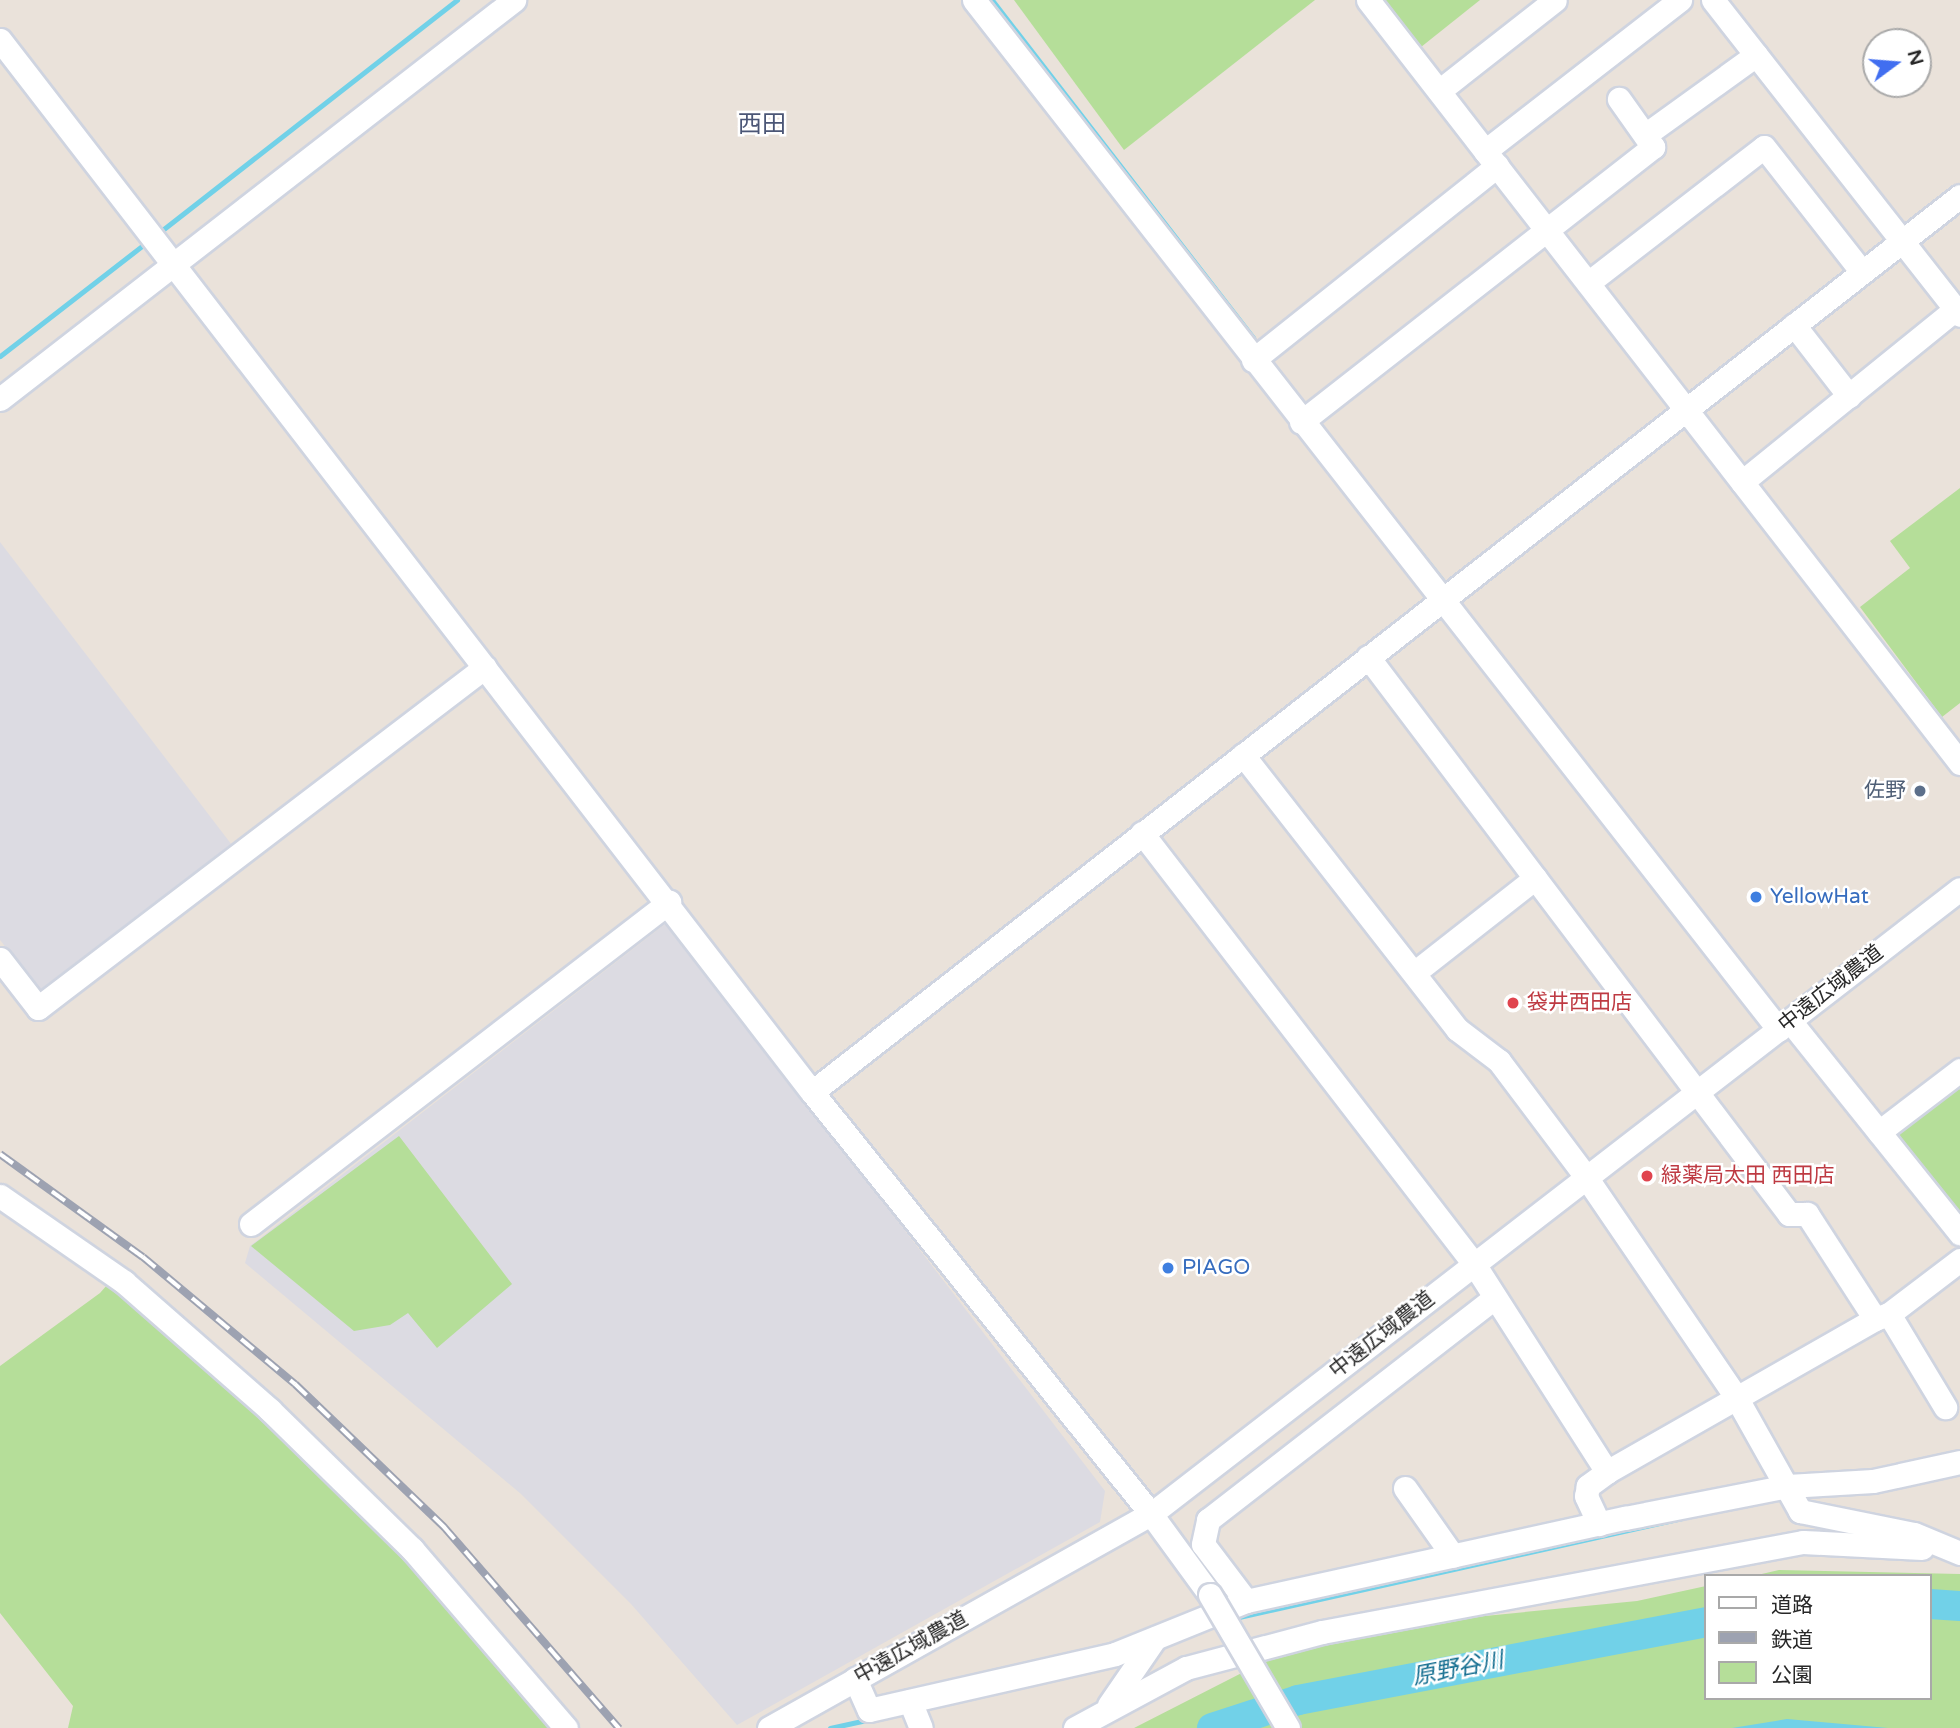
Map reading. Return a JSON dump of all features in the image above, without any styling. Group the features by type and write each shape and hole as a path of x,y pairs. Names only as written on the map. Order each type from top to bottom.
{"street":[{"path":"0,399 173,260 514,0"},
{"path":"974,0 1261,353 1444,598 1784,1026 1879,1132 1960,1233"},
{"path":"1368,0 1960,763"},
{"path":"1439,91 1555,0"},
{"path":"1261,353 1680,0"},
{"path":"1713,0 1958,312 1742,482"},
{"path":"0,40 669,902 812,1092 1151,1514 1210,1595 1288,1728"},
{"path":"1645,135 1756,55"},
{"path":"1309,416 1545,228 1653,147 1619,99"},
{"path":"1588,283 1764,147 1862,272"},
{"path":"812,1092 1960,196"},
{"path":"1794,326 1849,396"},
{"path":"1368,657 1789,1214 1807,1214 1945,1407"},
{"path":"0,959 38,1008 485,667"},
{"path":"1243,755 1457,1029 1499,1061 1586,1177 1736,1397 1800,1511 1913,1534 1957,1552"},
{"path":"1142,833 1474,1264 1607,1472"},
{"path":"1414,973 1535,878"},
{"name":"中遠広域農道","path":"769,1728 1151,1514 1960,889"},
{"path":"251,1224 669,902"},
{"path":"1879,1132 1960,1071"},
{"path":"0,1196 124,1282 270,1410 412,1549 566,1728"},
{"path":"1599,1524 1586,1496 1588,1486 1607,1472 1882,1317 1960,1260"},
{"path":"1246,1601 1203,1544 1208,1521 1495,1297"},
{"path":"855,1679 869,1710 1115,1654 1246,1601 1788,1486 1873,1481 1960,1462"},
{"path":"1405,1488 1453,1556"},
{"path":"1075,1728 1107,1708 1186,1668 1322,1632 1726,1553 1803,1542 1957,1552"},
{"path":"1107,1708 1157,1636"},
{"path":"911,1701 921,1728"}],"shaded area":[{"path":"0,542 235,849 44,996 0,940"},
{"path":"668,922 1105,1491 1100,1522 737,1725 631,1604 521,1494 245,1263 250,1246"}],"green space":[{"path":"1014,0 1315,0 1124,150"},
{"path":"1379,0 1480,0 1411,55"},
{"path":"1960,488 1960,703 1942,717 1860,607 1910,568 1890,541"},
{"path":"1957,1086 1960,1090 1960,1214 1892,1136"},
{"path":"399,1136 512,1284 437,1348 408,1313 390,1325 354,1331 251,1246"},
{"path":"115,1276 478,1625 558,1728 68,1728 73,1706 0,1613 0,1366 100,1293"},
{"path":"1779,1570 1960,1574 1960,1728 1134,1728 1322,1632 1637,1601 1704,1586 1704,1700 1932,1700 1932,1574 1762,1574"}],"water":[{"path":"1787,1719 1888,1728 1732,1728"}],"waterway":[{"path":"156,235 457,0"},
{"path":"992,0 1253,338"},
{"path":"0,356 148,241"},
{"path":"1416,547 1449,589"},
{"path":"1230,1619 1682,1518"},
{"name":"原野谷川","path":"1932,1604 1960,1606"},
{"name":"原野谷川","path":"1212,1728 1298,1700 1704,1622"},
{"path":"830,1728 871,1719"}],"railway":[{"path":"0,1154 143,1257 295,1384 444,1527 619,1728"}],"place":[{"name":"佐野","path":"1920,791"},
{"name":"YellowHat","path":"1756,897"},
{"name":"袋井西田店","path":"1513,1003"},
{"name":"緑薬局太田 西田店","path":"1647,1176"},
{"name":"PIAGO","path":"1168,1268"}],"district":[{"name":"西田","path":"762,125"}]}
